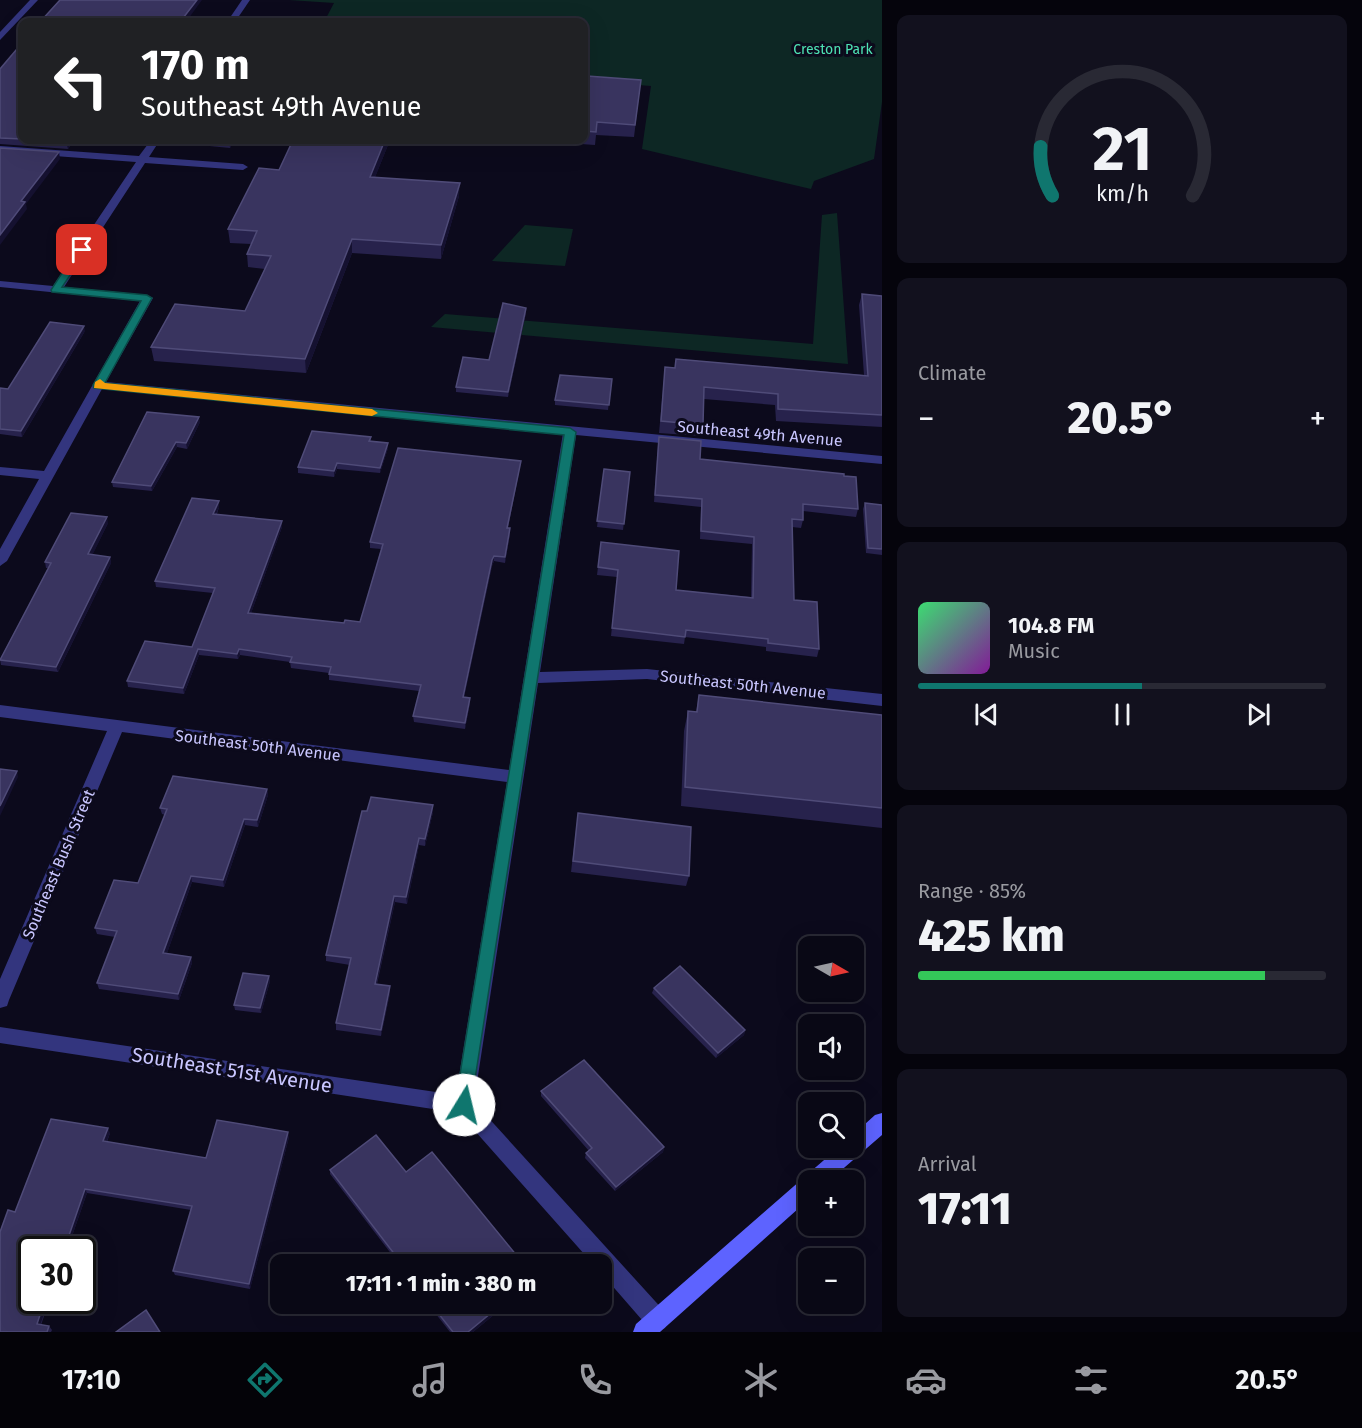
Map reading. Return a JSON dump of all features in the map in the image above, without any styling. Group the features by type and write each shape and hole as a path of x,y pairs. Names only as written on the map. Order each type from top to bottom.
{"main road":[{"path":"827,1170 882,1122"},
{"path":"650,1326 798,1196"}],"street":[{"path":"0,37 34,0"},
{"path":"234,18 246,0"},
{"path":"56,290 152,144"},
{"path":"0,149 243,167"},
{"path":"0,284 147,298 0,561"},
{"name":"Southeast 49th Avenue","path":"98,385 570,432 882,460"},
{"path":"570,432 464,1105 650,1326"},
{"path":"0,471 48,476"},
{"name":"Southeast 50th Avenue","path":"532,678 647,674 882,700"},
{"name":"Southeast 50th Avenue","path":"0,711 116,728 516,777"},
{"name":"Southeast Bush Street","path":"0,1000 116,728"},
{"name":"Southeast 51st Avenue","path":"0,1035 464,1105"}],"green space":[{"name":"Creston Park","path":"289,0 882,0 882,102 874,159 814,181 811,189 642,149 651,86 588,81 588,18 326,18 334,3"},
{"path":"837,213 848,364 431,327 445,314 813,344 822,215"},
{"path":"525,225 573,229 565,266 492,261"}],"building":[{"path":"60,0 197,0 183,18 44,18"},
{"path":"18,48 18,139 0,138 0,69"},
{"path":"588,76 641,80 635,125 597,122 596,132 588,131"},
{"path":"291,144 383,144 370,177 460,183 441,245 352,239 305,359 151,347 175,304 245,311 271,256 247,254 257,231 228,229 259,168 279,170"},
{"path":"0,148 59,152 21,201 25,202 0,235"},
{"path":"862,294 882,296 882,415 778,409 778,394 704,387 703,425 661,421 665,367 675,368 676,359 868,376"},
{"path":"503,303 526,308 508,392 456,387 463,357 489,360"},
{"path":"50,322 84,326 21,431 0,429 0,388 8,389"},
{"path":"560,375 612,379 609,405 555,400"},
{"path":"147,412 199,417 186,443 176,442 151,486 112,482"},
{"path":"312,431 371,437 369,441 388,443 380,468 337,463 334,471 298,467"},
{"path":"659,437 701,441 700,459 856,477 858,509 803,504 803,520 792,519 794,600 817,602 819,649 768,643 768,639 686,630 685,637 612,628 618,570 598,567 601,542 679,551 676,590 753,598 754,537 701,531 702,499 655,495"},
{"path":"398,448 521,461 507,528 510,528 505,557 494,556 492,560 463,697 470,698 465,723 413,716 421,685 329,674 331,667 290,662 292,657 239,649 237,654 198,649 183,688 127,681 145,641 192,647 215,588 155,581 192,498 219,501 213,514 282,521 248,613 344,623 345,620 360,622 383,544 370,542"},
{"path":"604,469 630,472 624,524 597,521"},
{"path":"865,503 882,505 882,549 868,548"},
{"path":"71,513 107,517 88,554 110,557 56,667 0,660 51,563 45,562"},
{"path":"699,695 882,715 882,808 685,787 688,711 697,712"},
{"path":"0,769 17,771 0,806"},
{"path":"173,776 267,789 257,820 244,819 223,880 191,876 163,953 191,957 178,994 97,983 117,931 95,928 114,880 138,883 167,809 160,808"},
{"path":"371,797 433,805 425,839 419,838 406,897 394,896 375,984 390,986 381,1030 336,1023 351,958 326,955 362,811 367,811"},
{"path":"578,813 691,827 689,876 573,861"},
{"path":"680,966 745,1030 718,1053 654,988"},
{"path":"243,973 269,976 260,1008 234,1005"},
{"path":"584,1060 664,1147 616,1187 586,1153 592,1148 541,1091"},
{"path":"51,1119 108,1128 103,1141 206,1158 217,1120 288,1132 249,1284 173,1271 192,1206 85,1189 69,1236 18,1236 18,1314 40,1314 37,1324 49,1326 47,1332 0,1332 0,1232 8,1210 15,1212"},
{"path":"376,1135 406,1172 432,1152 515,1254 394,1254 330,1170"},
{"path":"146,1310 160,1332 116,1332"},
{"path":"439,1314 490,1314 468,1332 453,1332"}],"slow traffic":[{"path":"100,382 98,385 372,413"}],"route":[{"path":"82,250 56,290 147,298 98,385 570,432 464,1105"}]}
